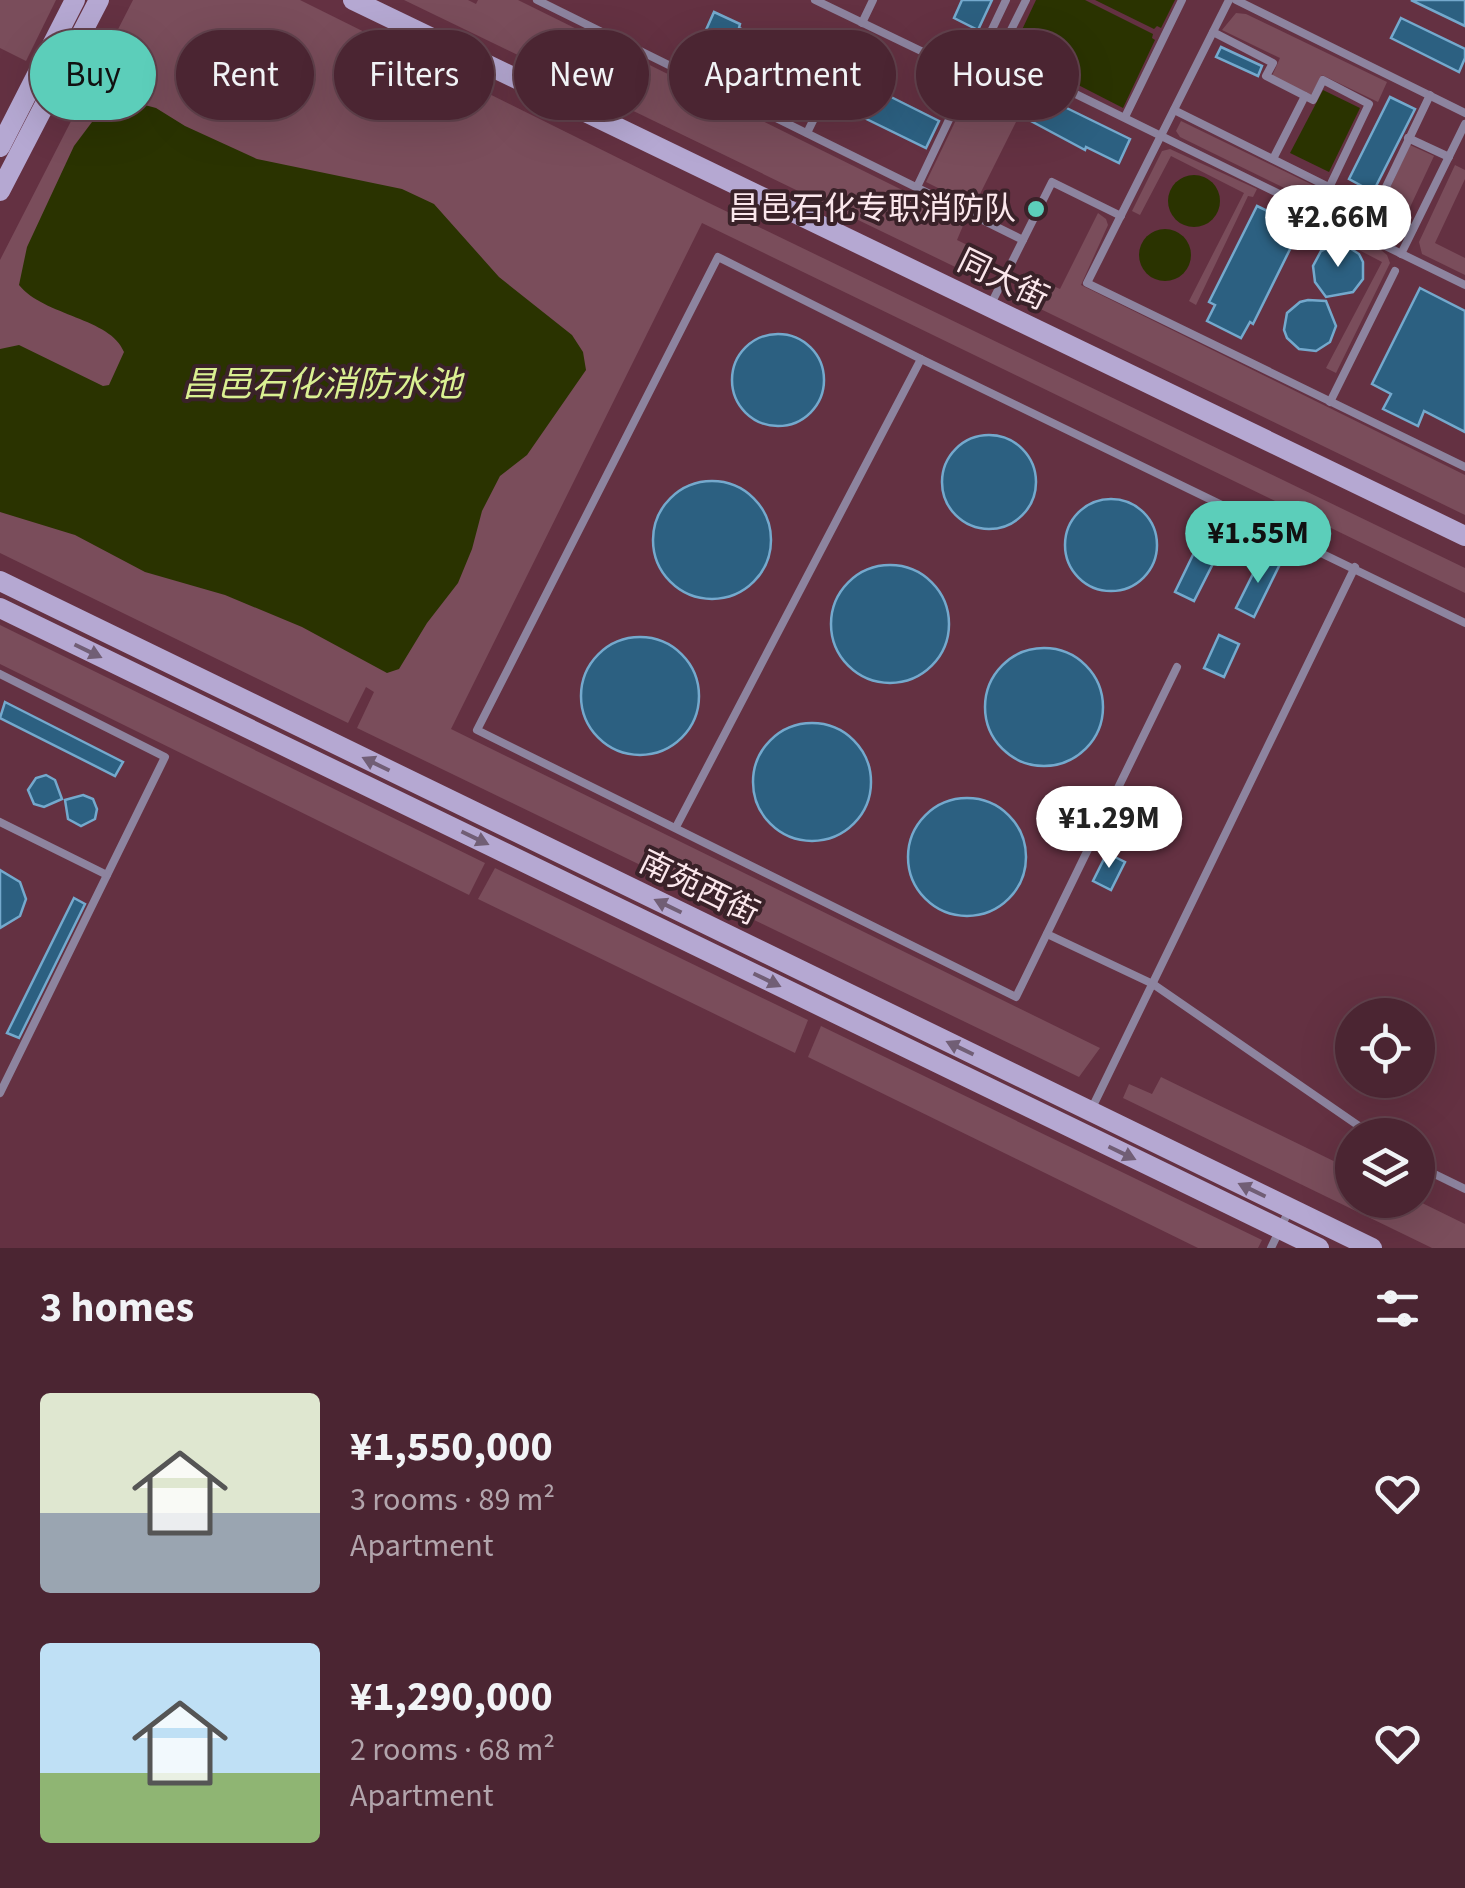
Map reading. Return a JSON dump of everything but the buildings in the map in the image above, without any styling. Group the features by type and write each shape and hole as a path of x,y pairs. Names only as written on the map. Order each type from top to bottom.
{"main road":[{"path":"0,191 7,142 75,0"},
{"path":"7,142 99,0"},
{"name":"同大街","path":"352,0 1465,536"},
{"name":"南苑西街","path":"0,581 1372,1248"},
{"name":"南苑西街","path":"0,608 1081,1132 1275,1239 1319,1248"}],"lane":[{"path":"537,0 1023,240"},
{"path":"815,0 916,48"},
{"path":"862,22 873,0"},
{"path":"992,30 1006,0"},
{"path":"1026,0 998,56 1465,285"},
{"path":"1125,116 1182,0"},
{"path":"1465,112 1232,0 1087,283 1465,468"},
{"path":"1213,32 1272,62 1266,76 1312,100 1322,80 1369,104 1317,212"},
{"path":"1375,210 1430,95"},
{"path":"1273,160 1305,96"},
{"path":"1174,110 1413,229"},
{"path":"807,133 813,120"},
{"path":"917,187 950,120"},
{"path":"1401,254 1465,124"},
{"path":"1408,138 1449,157"},
{"path":"990,307 1052,182 1121,216"},
{"path":"1177,667 1016,997 477,730 718,257 1465,623"},
{"path":"1330,402 1395,271"},
{"path":"676,827 921,359"},
{"path":"1081,1132 1354,567"},
{"path":"0,674 165,757 0,1092"},
{"path":"0,822 107,874"},
{"path":"1047,934 1153,984 1347,1118"},
{"path":"1435,1174 1465,1189"},
{"path":"1275,1239 1290,1208"}],"shaded area":[{"path":"0,0 56,0 41,30 30,30 26,61 0,48"},
{"path":"133,0 300,0 360,30 334,30 334,120 494,120 494,96 514,106 514,120 542,120 1465,568 1465,593 702,223 451,729 1100,1048 1079,1077 357,728 374,692 366,687 348,723 0,553 0,260 72,120 156,120 156,30 118,30"},
{"path":"404,0 468,0 476,4 478,0 518,0 579,30 514,30 514,53 494,44 494,30 466,30"},
{"path":"1236,13 1246,14 1387,82 1378,102 1322,75 1311,95 1272,76 1280,58 1222,30"},
{"path":"649,65 669,75 669,120 761,120 965,221 957,240 996,259 989,275 978,278 649,119"},
{"path":"956,120 1017,120 974,206 926,182"},
{"path":"1181,121 1321,189 1315,203 1180,137 1176,131"},
{"path":"1410,145 1434,156 1404,220 1381,207"},
{"path":"1170,149 1257,189 1253,197 1248,196 1196,305 1189,301 1244,193 1171,156 1140,215 1132,211 1162,151"},
{"path":"1455,165 1465,170 1465,179 1435,243 1465,258 1465,275 1422,254 1419,242"},
{"path":"1333,194 1406,231 1403,237 1391,239 1327,206"},
{"path":"1098,213 1108,225 1081,285 1465,475 1465,515 1022,300 1017,287 1025,273 1060,289"},
{"path":"1318,220 1381,250 1390,263 1336,373 1326,368 1382,262 1315,227"},
{"path":"0,625 485,863 469,895 0,664"},
{"path":"495,868 808,1020 795,1053 478,899"},
{"path":"821,1026 1262,1240 1258,1248 1198,1248 808,1057"},
{"path":"1161,1077 1335,1162 1335,1201 1123,1098 1129,1084 1152,1094"},
{"path":"1435,1209 1465,1224 1465,1248 1432,1248 1370,1218 1435,1218"}],"water":[{"path":"1036,0 1085,0 1153,34 1155,40 1123,108 1079,85 1079,30 1022,30"},
{"path":"1095,0 1175,0 1161,28 1154,29"},
{"path":"1323,90 1360,108 1329,172 1290,153"},
{"name":"昌邑石化消防水池","path":"156,108 257,159 402,189 434,204 499,277 572,335 583,352 586,370 527,455 500,476 482,511 458,583 399,669 387,673 302,627 225,595 145,572 75,535 0,512 0,349 19,345 103,386 109,385 124,352 106,332 44,304 19,285 27,247 74,146 94,120 156,120"},
{"path":"1194,175 1212,183 1220,201 1212,219 1194,227 1176,219 1168,201 1176,183"},
{"path":"1165,229 1183,237 1191,255 1183,273 1165,281 1147,273 1139,255 1147,237"}],"place":[{"name":"昌邑石化专职消防队","path":"1036,209"}]}
